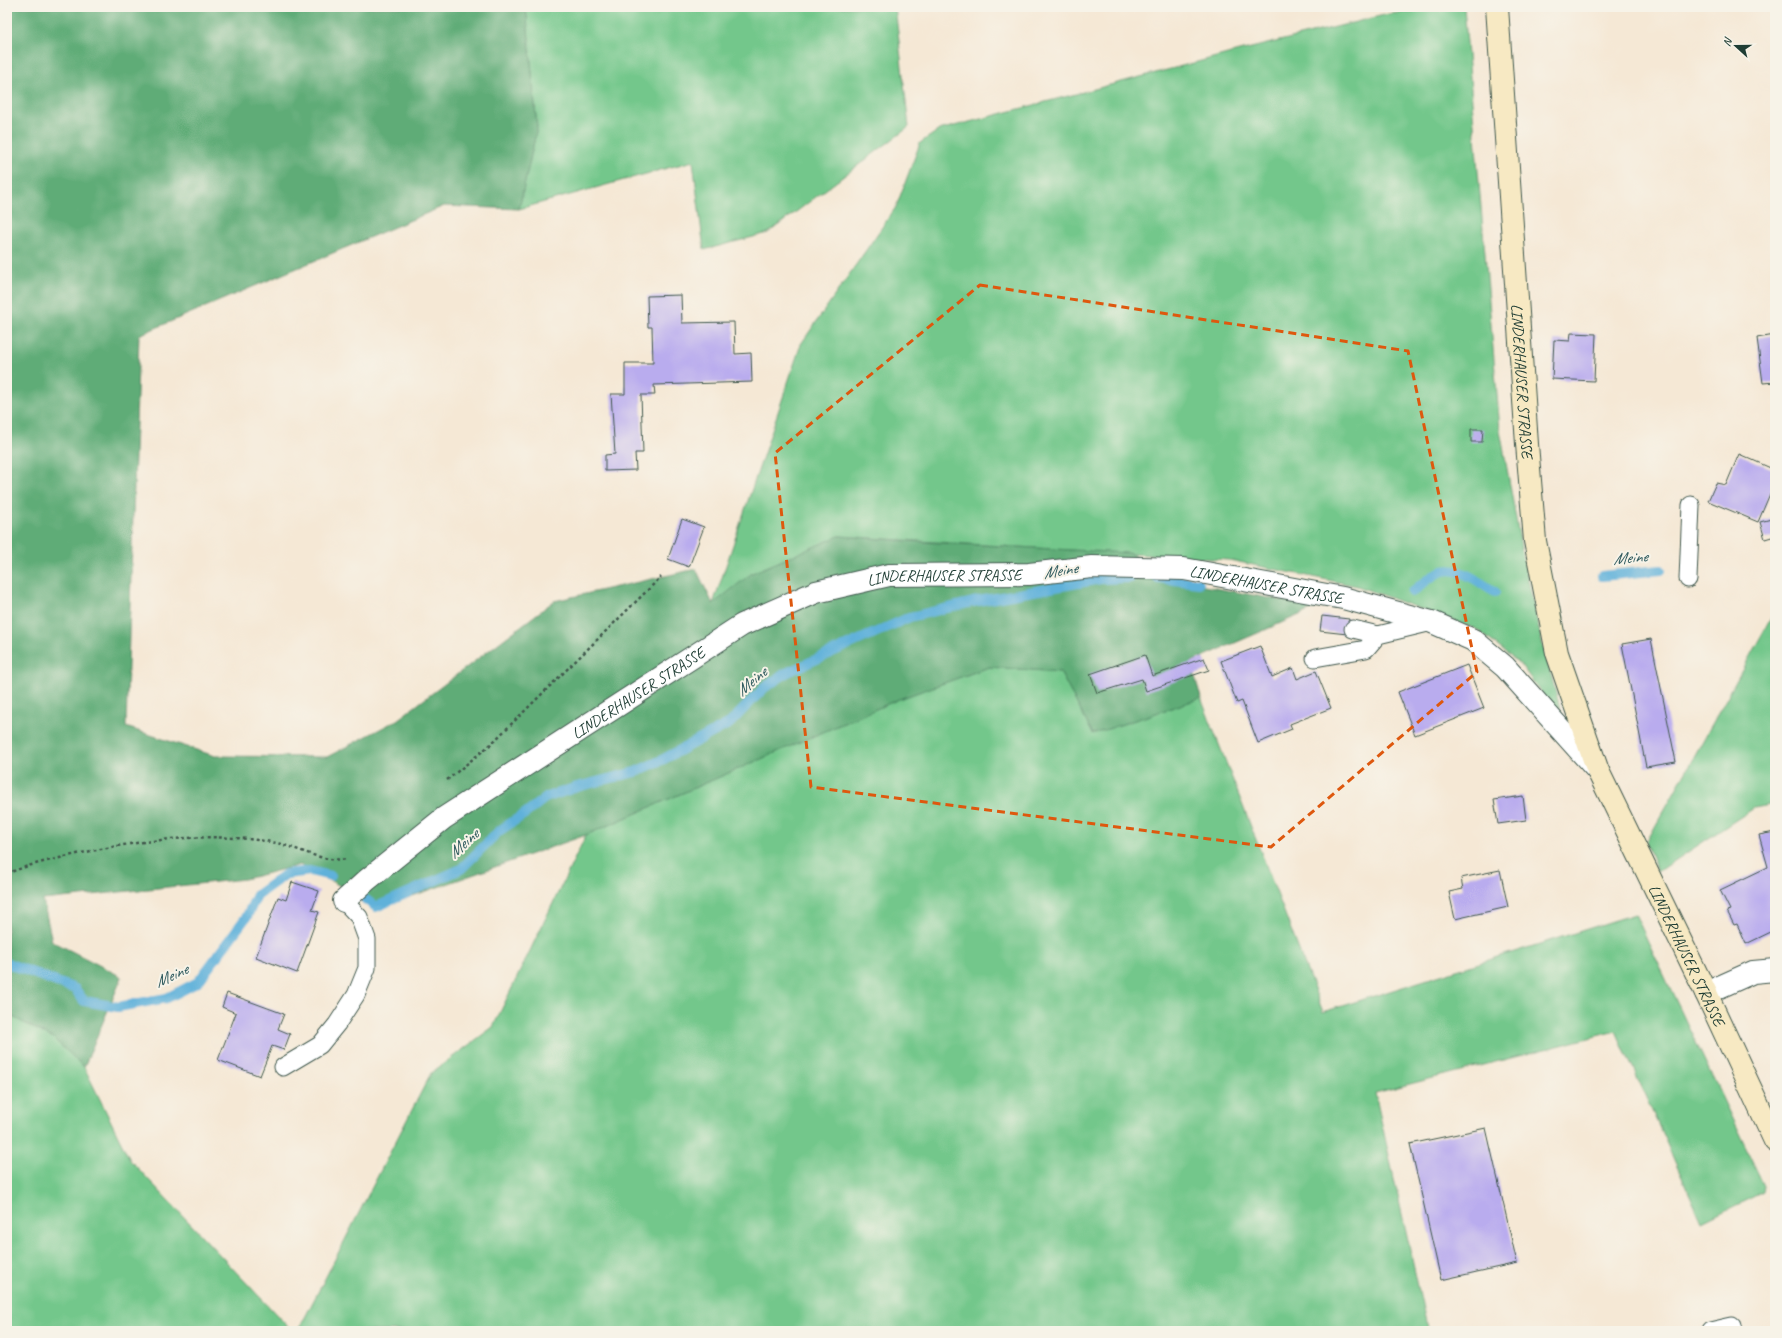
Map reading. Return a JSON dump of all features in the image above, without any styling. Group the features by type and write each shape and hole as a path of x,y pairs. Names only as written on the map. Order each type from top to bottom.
{"main road":[{"name":"LINDERHAUSER STRASSE","path":"1497,7 1535,541 1557,653 1598,771 1775,1141"}],"street":[{"name":"LINDERHAUSER STRASSE","path":"344,901 367,880 444,818 742,625 816,592 889,575 1029,574 1092,567 1184,569 1343,598 1432,622 1473,640 1504,667 1598,771"},
{"path":"1706,994 1753,972 1775,970"}],"lane":[{"path":"1688,579 1691,505"},
{"path":"1353,629 1378,635 1432,622"},
{"path":"1315,658 1366,649 1378,635"},
{"path":"283,1067 320,1045 356,995 367,968 367,939 360,917 344,901"},
{"path":"1710,1331 1732,1326 1733,1331"}],"path":[{"path":"442,783 490,745 662,577"},
{"path":"7,874 46,862 108,847 205,836 272,842 328,860 347,859 353,855"}],"highlighted area":[{"path":"980,285 1408,351 1477,672 1271,847 811,787 775,453"}],"green space":[{"path":"7,7 526,7 537,128 519,209 444,206 139,335 126,727 215,756 327,757 397,720 554,601 696,569 713,604 752,573 839,536 1129,553 1177,581 1318,607 1191,662 1201,698 1093,734 1060,672 989,667 899,699 586,835 381,907 300,865 245,879 43,900 52,941 122,977 84,1067 53,1038 7,1014"},
{"path":"526,7 895,7 909,127 768,233 704,250 693,161 519,209 537,128"},
{"path":"1464,7 1500,430 1522,552 1541,638 1564,723 1520,664 1476,629 1357,586 1229,560 839,536 713,604 801,344 896,207 920,143 939,130 1239,51 1388,14"},
{"path":"1775,611 1775,804 1754,808 1658,872 1646,843"},
{"path":"989,667 1060,672 1093,734 1201,698 1323,1012 1635,914 1764,1186 1763,1192 1702,1222 1616,1031 1375,1093 1428,1331 298,1331 431,1073 493,1027 586,835 899,699"},
{"path":"7,1014 53,1038 84,1067 130,1160 292,1331 7,1331"}],"building":[{"path":"681,295 682,323 734,322 735,354 751,353 752,382 654,385 655,395 641,395 643,453 635,453 636,470 605,471 605,455 615,454 611,394 625,394 625,363 653,363 652,327 648,327 647,296"},
{"path":"1571,333 1596,334 1594,381 1552,379 1554,340 1570,341"},
{"path":"1775,335 1775,382 1763,383 1757,338"},
{"path":"1471,429 1483,429 1482,442 1471,442"},
{"path":"1739,454 1775,470 1775,482 1758,522 1708,501 1716,483 1726,485"},
{"path":"1775,518 1775,536 1765,539 1760,522"},
{"path":"682,519 704,527 689,567 668,559"},
{"path":"1322,616 1349,619 1347,634 1320,631"},
{"path":"1651,639 1676,762 1646,767 1622,644"},
{"path":"1260,646 1272,677 1293,668 1297,679 1316,671 1331,708 1290,724 1292,729 1258,743 1242,701 1237,703 1221,661"},
{"path":"1145,655 1152,676 1204,658 1209,670 1146,691 1142,679 1097,693 1090,674"},
{"path":"1467,665 1484,708 1415,735 1398,692"},
{"path":"1523,796 1526,820 1498,824 1494,800"},
{"path":"1775,832 1775,930 1746,944 1737,924 1734,925 1727,911 1730,910 1720,890 1768,867 1759,835"},
{"path":"1500,870 1508,907 1455,919 1449,892 1463,889 1461,878"},
{"path":"292,882 319,891 312,910 319,912 297,973 256,957 278,897 286,900"},
{"path":"227,993 284,1014 278,1029 290,1034 284,1050 272,1046 260,1076 218,1060 236,1013 222,1007"},
{"path":"1486,1128 1517,1263 1441,1280 1410,1144"}],"waterway":[{"name":"Meine","path":"1412,592 1438,573 1453,570 1468,575 1495,592"},
{"name":"Meine","path":"1602,576 1661,570"},
{"name":"Meine","path":"365,899 376,907 461,869 499,831 545,798 577,787 635,772 662,760 730,723 764,688 786,673 910,617 973,602 1101,579 1130,578"},
{"name":"Meine","path":"1158,578 1199,583"},
{"name":"Meine","path":"7,963 75,989 84,1001 118,1007 167,998 198,982 247,916 257,895 286,874 310,871 331,876"}]}
